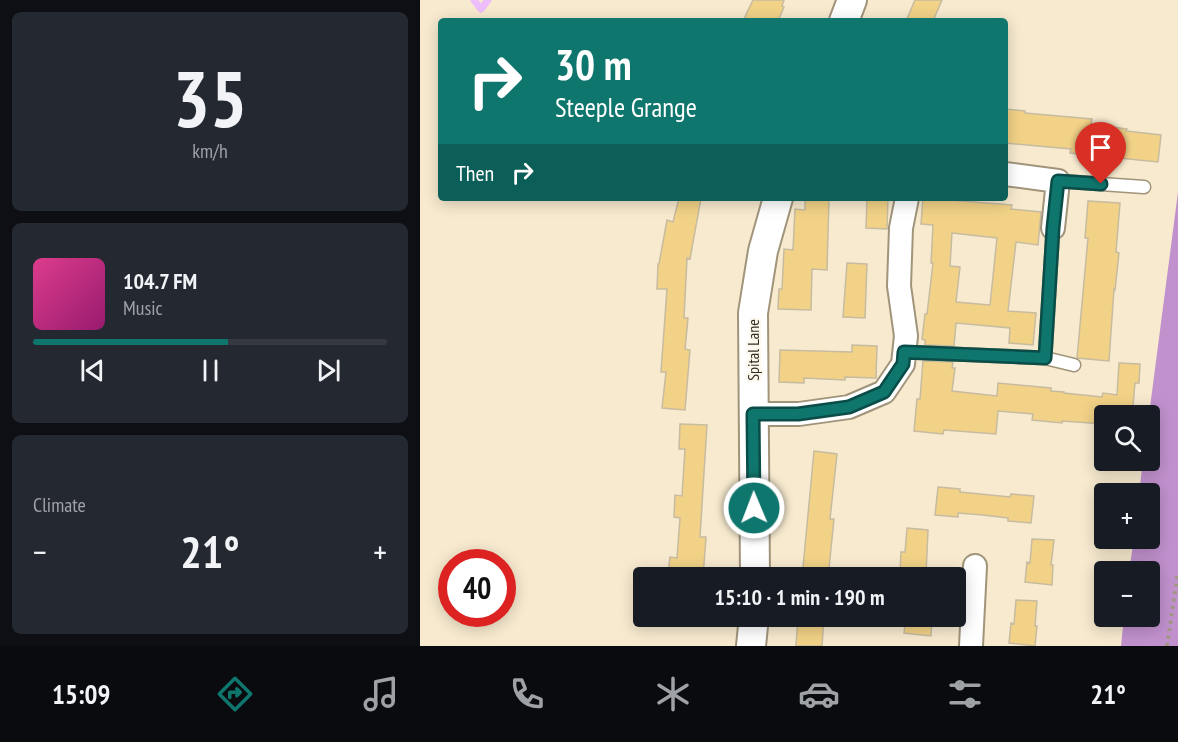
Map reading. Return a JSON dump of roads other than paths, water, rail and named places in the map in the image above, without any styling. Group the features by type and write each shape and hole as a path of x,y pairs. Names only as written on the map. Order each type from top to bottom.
{"street":[{"path":"845,18 852,0"},
{"path":"1008,174 1058,181 1053,228"},
{"name":"Spital Lane","path":"755,567 753,313 763,251 777,201"},
{"path":"753,414 798,414 849,407 884,392 903,364 906,336 899,286 902,228 906,201"},
{"path":"971,646 975,566"},
{"path":"751,646 753,627"}],"lane":[{"path":"1058,181 1144,187"},
{"path":"1045,358 1053,228"},
{"path":"904,352 1045,358 1074,365"}],"waterway":[{"path":"474,0 481,9 488,0"}]}
